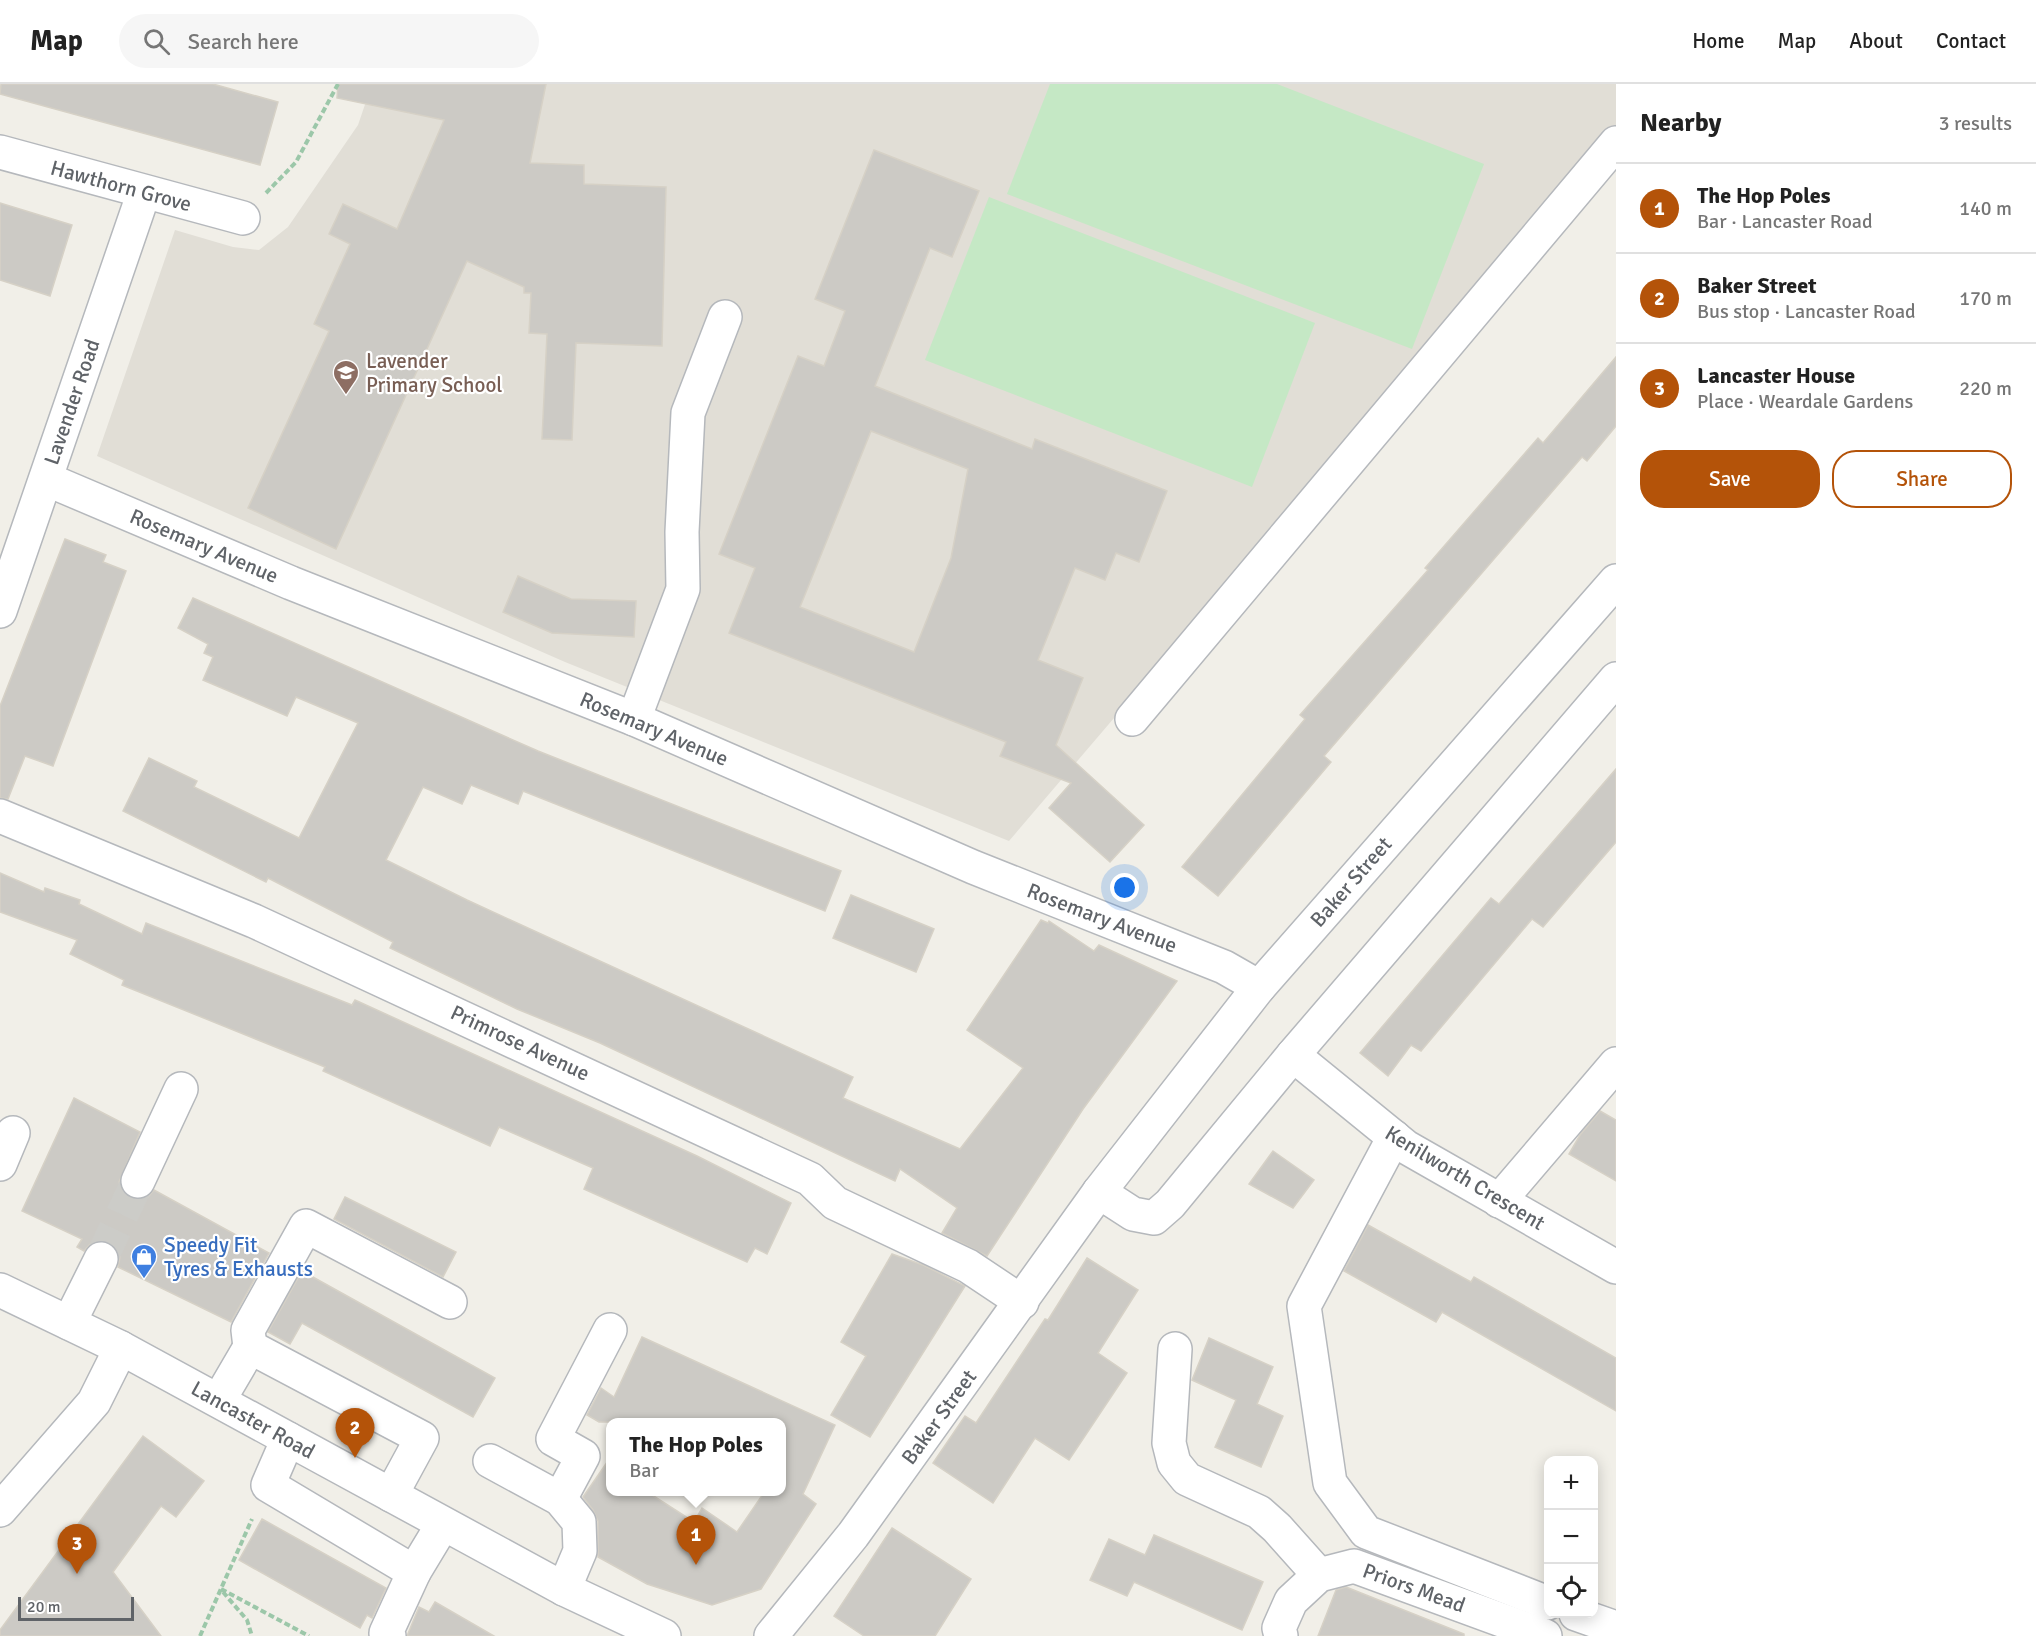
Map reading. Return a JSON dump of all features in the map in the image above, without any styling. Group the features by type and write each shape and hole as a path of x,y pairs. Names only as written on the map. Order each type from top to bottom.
{"street":[{"path":"1132,720 1616,143"},
{"name":"Hawthorn Grove","path":"0,152 243,218"},
{"name":"Lavender Road","path":"0,611 144,192"},
{"path":"634,719 683,589 682,532 688,412 725,317"},
{"name":"Rosemary Avenue","path":"46,479 291,583 634,719 973,867 1224,967 1259,987"},
{"name":"Baker Street","path":"771,1636 853,1535 1099,1192 1259,987 1616,581"},
{"path":"1099,1192 1133,1214 1154,1218 1170,1204 1293,1055 1616,679"},
{"name":"Primrose Avenue","path":"0,816 254,921 810,1179 835,1203 968,1266 1022,1302"},
{"name":"Kenilworth Crescent","path":"1293,1055 1406,1147 1616,1267"},
{"path":"1499,1201 1616,1064"},
{"path":"138,1181 181,1089"},
{"path":"0,1164 13,1133"},
{"path":"1394,1137 1304,1306 1330,1483 1366,1532 1544,1601"},
{"path":"219,1400 250,1347 248,1330 306,1226 450,1302"},
{"path":"69,1323 101,1259"},
{"name":"Lancaster Road","path":"0,1290 122,1348 564,1589 664,1636"},
{"path":"560,1499 583,1456 553,1440 610,1330"},
{"path":"250,1347 422,1438 391,1496"},
{"path":"0,1510 94,1402 122,1348"},
{"path":"1175,1349 1169,1443 1174,1463 1187,1479 1259,1512 1278,1528 1319,1575"},
{"path":"288,1440 268,1485 414,1572"},
{"path":"490,1461 560,1499 579,1522 580,1551 564,1589"},
{"path":"389,1636 386,1633 414,1572 443,1524"},
{"name":"Priors Mead","path":"1281,1636 1280,1628 1292,1601 1319,1575 1354,1566 1545,1636"},
{"path":"1587,1618 1616,1628"}],"path":[{"path":"243,218 296,162 338,84"},
{"path":"200,1636 268,1485"},
{"path":"221,1589 247,1620 252,1636"},
{"path":"221,1589 309,1636"}],"shaded area":[{"path":"372,84 1616,84 1616,130 1009,841 565,662 97,456 175,230 233,247 259,250 288,227 358,125"}],"green space":[{"path":"1050,84 1277,84 1484,164 1412,349 1007,194"},
{"path":"989,197 1315,323 1252,487 925,360"}],"building":[{"path":"1,84 213,84 278,102 260,165 0,94"},
{"path":"338,84 546,84 530,163 584,165 584,184 666,187 662,346 576,343 572,440 542,439 547,334 529,333 531,293 524,293 524,287 467,261 336,549 248,508 329,331 314,324 350,244 329,234 343,204 397,229 444,120 337,98"},
{"path":"874,150 979,191 952,257 930,248 875,386 1032,449 1035,439 1167,491 1139,562 1116,553 1105,580 1075,568 1038,660 1083,678 1056,745 1144,825 1110,862 1049,808 1071,783 1000,756 1006,742 729,633 755,568 719,554 798,356 824,366 845,311 815,299","holes":["871,431 968,469 951,558 914,652 800,607"]},
{"path":"0,203 72,225 50,296 0,280"},
{"path":"1616,357 1616,426 1587,461 1582,457 1324,756 1331,762 1218,896 1182,867 1305,719 1300,715 1428,570 1425,568 1538,438 1543,443"},
{"path":"65,539 106,555 103,562 126,571 53,766 25,756 8,799 0,798 0,706"},
{"path":"518,576 571,599 636,601 634,637 552,633 503,612"},
{"path":"193,598 538,751 841,871 825,911 523,791 518,804 471,785 462,804 423,787 386,860 467,900 853,1077 843,1098 960,1149 1023,1068 967,1030 1041,920 1048,923 1049,921 1094,951 1099,945 1177,981 1083,1109 987,1256 942,1233 957,1208 900,1169 895,1181 600,1043 517,1009 390,948 393,942 268,878 266,882 123,811 149,758 197,781 194,787 299,838 358,723 296,697 287,716 203,680 213,657 204,653 208,644 178,628"},
{"path":"1616,769 1616,842 1543,927 1532,919 1421,1051 1411,1045 1388,1076 1360,1053 1491,898 1499,904"},
{"path":"0,873 44,892 45,888 80,900 79,904 142,934 146,923 352,1005 355,1000 697,1156 791,1203 767,1254 755,1248 747,1262 584,1189 593,1168 499,1127 490,1146 323,1071 325,1067 122,985 124,980 70,954 77,940 0,912"},
{"path":"851,895 934,929 916,972 833,938"},
{"path":"74,1098 140,1132 119,1182 122,1191 130,1198 140,1200 148,1197 154,1190 269,1253 231,1322 118,1267 120,1257 117,1249 110,1243 99,1240 90,1244 84,1251 77,1247 82,1239 22,1211"},
{"path":"1600,1111 1616,1120 1616,1181 1569,1154 1580,1135"},
{"path":"1273,1151 1314,1180 1293,1208 1249,1184"},
{"path":"345,1197 456,1252 443,1277 334,1219"},
{"path":"1368,1225 1471,1282 1474,1277 1616,1358 1616,1411 1442,1312 1436,1322 1344,1271"},
{"path":"892,1254 923,1265 965,1286 870,1437 831,1415 866,1356 841,1342"},
{"path":"1087,1258 1138,1290 1098,1353 1127,1373 1069,1460 1035,1438 993,1503 933,1463 965,1416 976,1423 1045,1319 1048,1320"},
{"path":"302,1271 495,1378 473,1417 302,1323 290,1344 268,1332"},
{"path":"642,1337 835,1425 803,1494 816,1504 761,1589 712,1605 647,1584 598,1557 598,1521 583,1497 606,1464 606,1496 654,1496 694,1522 702,1508 737,1532 762,1496 786,1496 786,1418 606,1418 606,1422 599,1422 587,1415 601,1388 614,1397"},
{"path":"1209,1338 1273,1367 1257,1404 1283,1416 1261,1467 1215,1447 1236,1400 1192,1380"},
{"path":"143,1436 204,1481 176,1517 161,1506 113,1572 161,1636 0,1636 0,1630"},
{"path":"262,1519 386,1588 372,1618 367,1615 360,1628 239,1560"},
{"path":"892,1528 971,1579 935,1636 864,1636 834,1616"},
{"path":"1154,1535 1263,1582 1242,1630 1134,1582 1127,1596 1090,1580 1109,1539 1145,1555"},
{"path":"1346,1587 1464,1634 1464,1636 1318,1636 1336,1590"},
{"path":"435,1602 494,1636 407,1636 419,1607 429,1612"}],"tunnel":[{"path":"101,1259 138,1181"}],"place":[{"name":"Lavender Primary School","path":"346,396"},
{"name":"Speedy Fit Tyres & Exhausts","path":"144,1280"},
{"name":"Baker Street","path":"355,1458"},
{"name":"The Hop Poles","path":"696,1565"},
{"name":"Lancaster House","path":"77,1574"}]}
